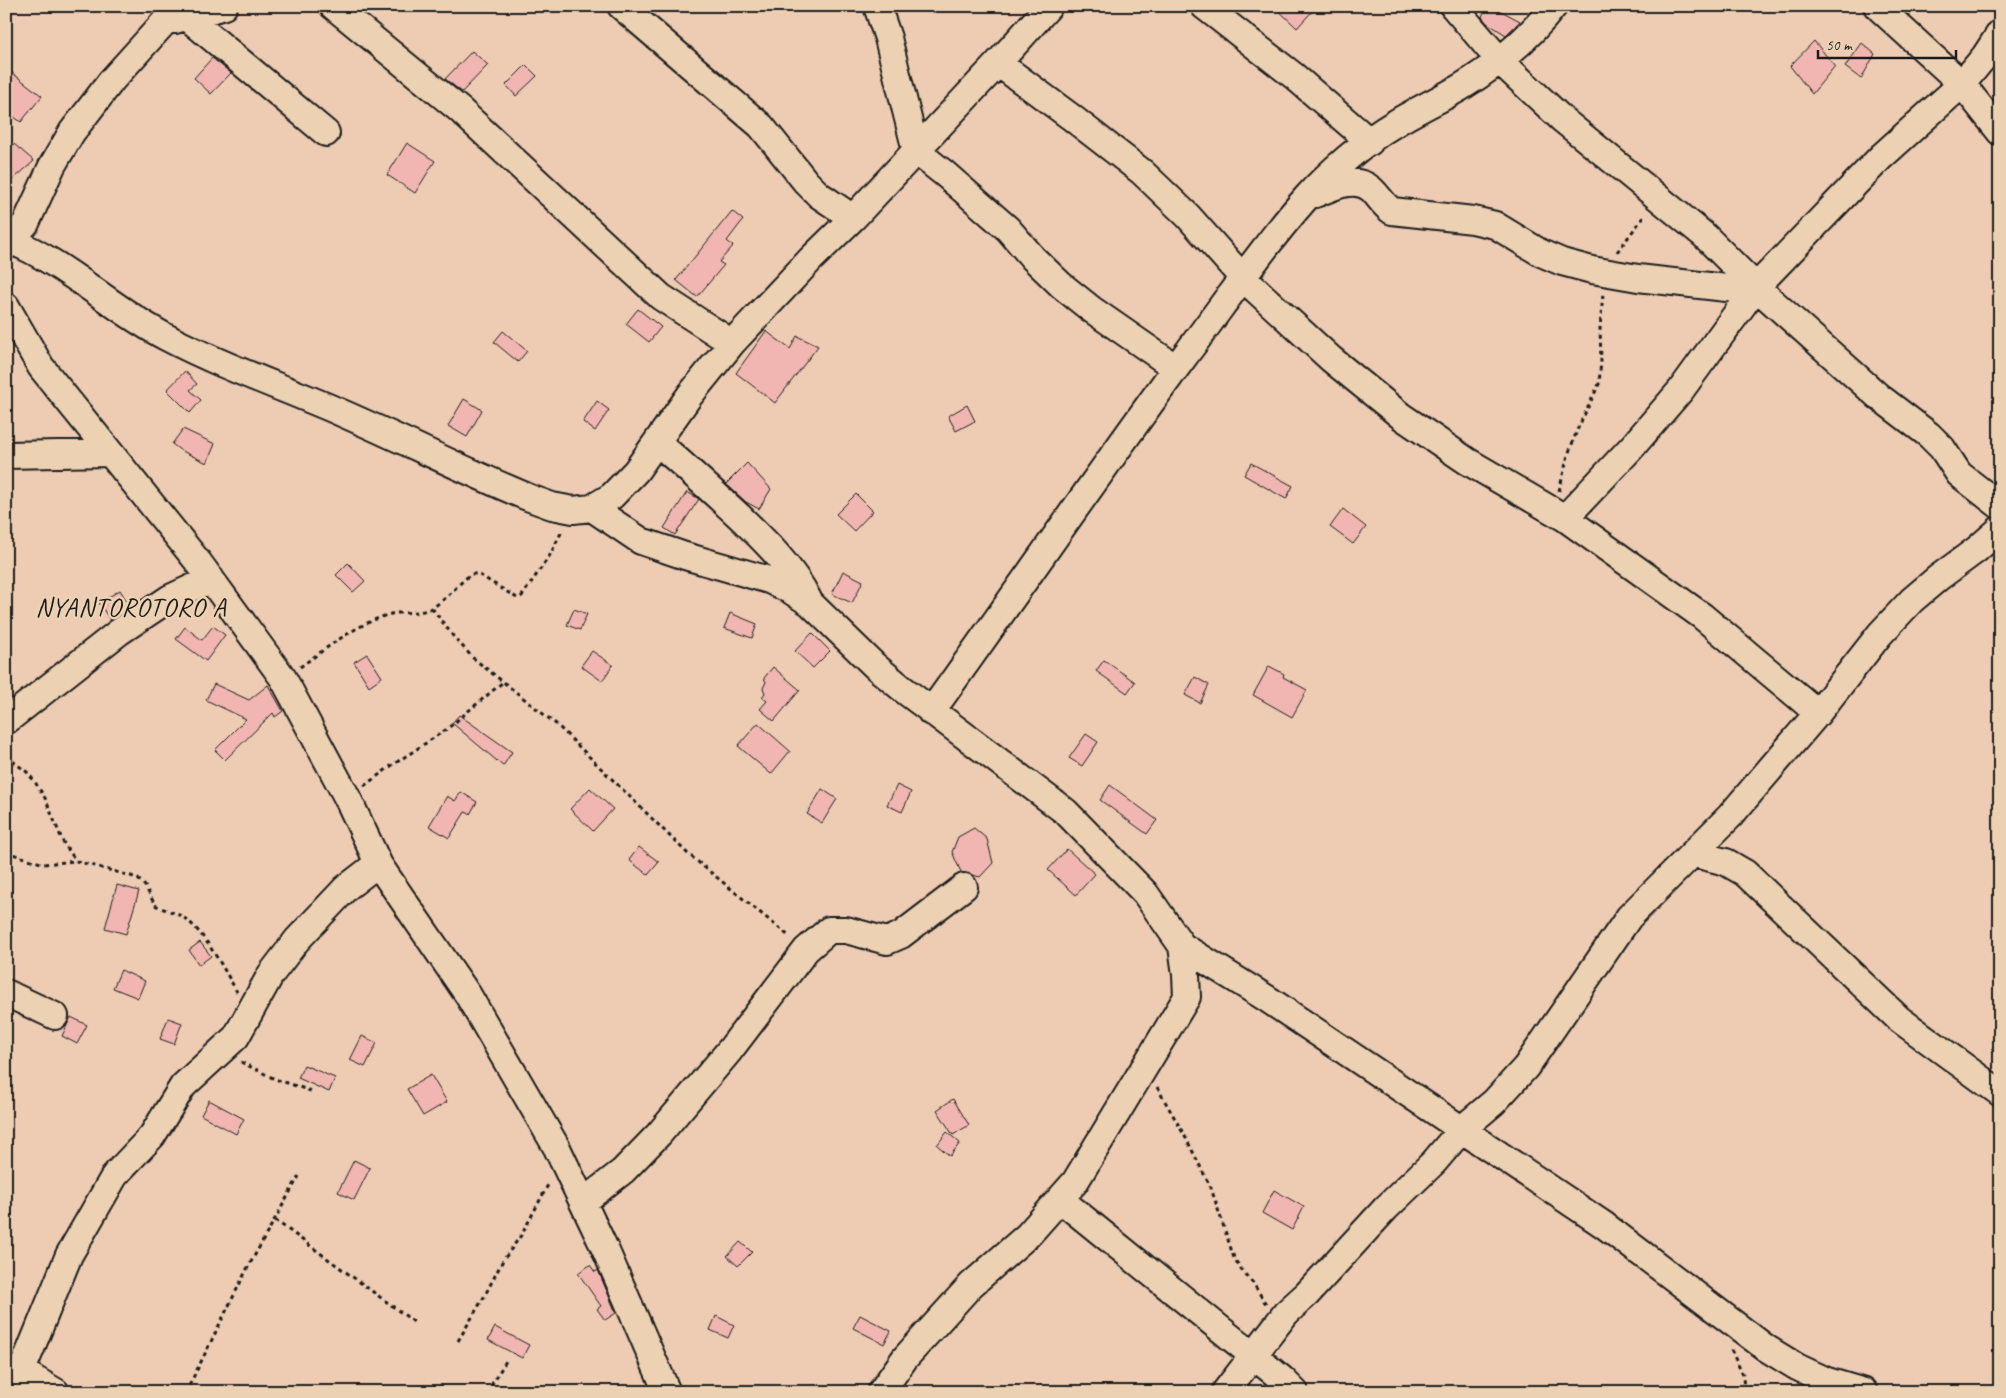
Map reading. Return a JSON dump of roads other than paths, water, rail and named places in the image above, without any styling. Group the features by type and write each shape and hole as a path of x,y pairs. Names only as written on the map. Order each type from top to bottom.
{"street":[{"path":"224,6 176,16 112,80 72,132 52,166 26,223 9,243 36,251 129,316 198,353 391,434 507,489 552,506 582,509 642,541 685,556 769,580 790,590 810,604 875,666 932,712 1066,812 1145,892 1182,946 1266,998 1604,1225 1766,1348 1797,1367 1827,1381 1864,1392"},
{"path":"333,6 460,110 661,297 732,343"},
{"path":"621,6 761,126 806,182 819,195 853,218"},
{"path":"877,6 888,38 916,151 1008,229 1061,286 1176,368"},
{"path":"582,509 612,496 636,471 690,395 732,343 811,259 853,218 1049,6"},
{"path":"1204,6 1294,76 1370,142"},
{"path":"1453,6 1500,61 1563,120 1705,236 1755,289 1878,396 1929,435 1942,448 1959,474 2000,506"},
{"path":"932,712 1072,510 1243,278 1307,197 1340,166 1393,125 1464,85 1500,61 1543,20 1554,6"},
{"path":"1877,6 1962,84 2000,132"},
{"path":"176,16 326,133"},
{"path":"1559,515 1632,447 1681,390 1755,289 1881,157 1962,84 1985,56 2000,33"},
{"path":"998,63 1142,172 1188,216 1243,278 1331,359 1401,416 1468,461 1559,515 1702,616 1818,713"},
{"path":"1307,197 1339,185 1364,184 1372,190 1381,203 1392,211 1473,220 1495,225 1541,253 1562,262 1638,278 1755,289"},
{"path":"6,306 41,367 211,580 283,678 348,799 380,865 468,995 562,1158 667,1392"},
{"path":"656,442 705,484 756,533 800,583 810,604"},
{"path":"6,455 110,453"},
{"path":"1226,1392 1286,1313 1313,1287 1386,1208 1434,1162 1462,1129 1494,1102 1526,1068 1629,918 1730,816 1818,713 1880,634 1912,600 2000,529"},
{"path":"6,721 119,632 170,598 211,580"},
{"path":"1694,854 1726,862 1745,873 1899,1019 2000,1093"},
{"path":"56,1392 14,1381 33,1345 66,1261 109,1186 121,1168 152,1136 183,1086 236,1037 271,974 315,920 351,883 380,865"},
{"path":"583,1202 622,1171 659,1134 725,1057 806,950 829,930 846,930 887,941 902,935 930,915 964,886"},
{"path":"881,1392 905,1358 971,1285 1028,1235 1061,1200 1090,1161 1186,997 1186,975 1182,946"},
{"path":"6,992 55,1016"},
{"path":"1061,1200 1282,1379 1295,1392"}],"district":[{"name":"NYANTOROTORO A","path":"131,607"}]}
